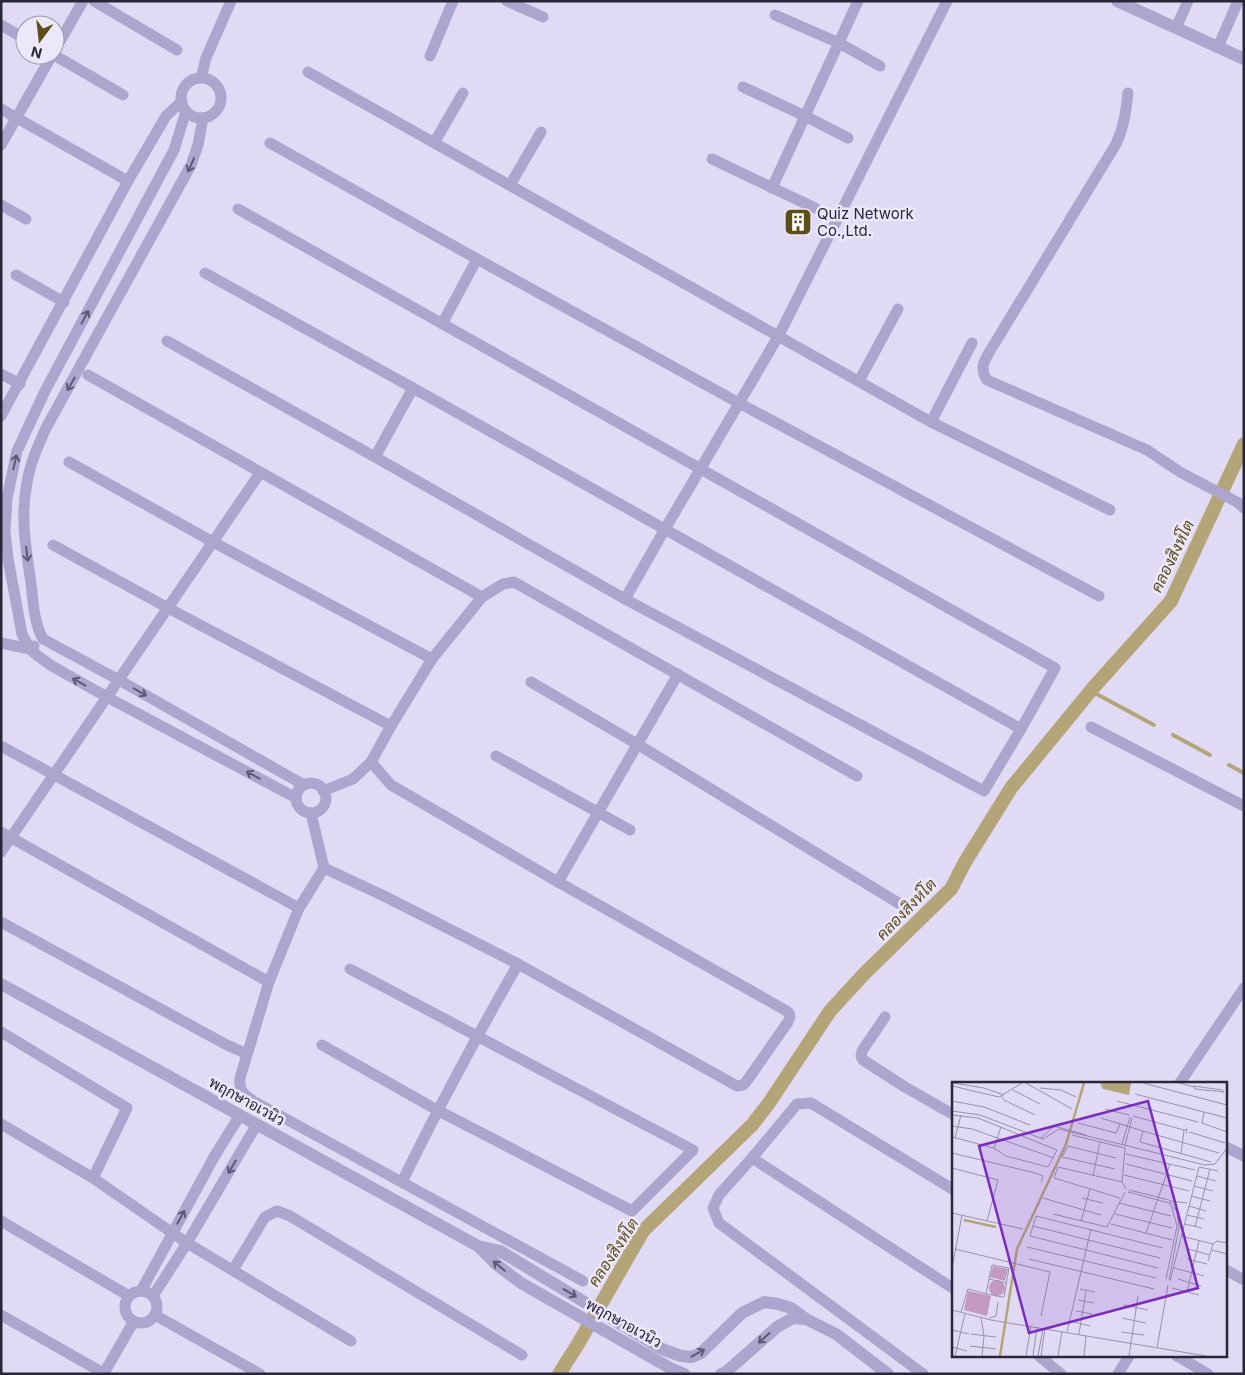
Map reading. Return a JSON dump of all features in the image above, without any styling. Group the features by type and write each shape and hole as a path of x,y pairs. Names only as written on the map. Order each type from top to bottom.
{"street":[{"path":"65,32 83,1"},
{"path":"94,1 178,50"},
{"path":"201,78 206,58 231,1"},
{"path":"430,56 453,1"},
{"path":"508,1 542,17"},
{"path":"772,188 858,1"},
{"path":"625,599 779,335 947,1"},
{"path":"1176,28 1188,1"},
{"path":"1218,47 1238,1"},
{"path":"1122,2 1142,6 1176,28 1244,59"},
{"path":"775,15 839,43 880,66"},
{"path":"1,25 15,33"},
{"path":"65,62 123,95"},
{"path":"1,145 47,65"},
{"path":"308,72 931,422 1110,510"},
{"path":"30,649 22,634 3,530 7,498 17,451 45,392 174,150 184,106 182,91 185,85 197,77 211,80 221,90 221,104 212,115 203,118 192,116 184,106"},
{"path":"743,88 848,138"},
{"path":"434,143 463,93"},
{"path":"1128,93 1122,132 1116,144 993,346 982,366 982,374 986,380 1147,450 1180,472 1240,505"},
{"path":"1,416 20,384 128,181 166,116 184,106"},
{"path":"1,109 128,181"},
{"path":"203,118 198,145 191,165 46,428 31,462 26,485 24,534 32,598 43,639 304,785"},
{"path":"510,185 541,132"},
{"path":"270,143 740,403 1099,596"},
{"path":"712,159 816,208"},
{"path":"155,186 174,196"},
{"path":"1,205 26,219"},
{"path":"167,341 625,599 984,791 1055,668 238,209"},
{"path":"442,324 477,259"},
{"path":"205,273 1021,729"},
{"path":"16,275 64,302"},
{"path":"859,381 898,309"},
{"path":"931,422 972,343"},
{"path":"70,345 87,354"},
{"path":"1,374 20,384"},
{"path":"88,375 482,597"},
{"path":"375,457 413,388"},
{"path":"69,462 213,542 432,659"},
{"path":"1,852 6,835 54,775 260,473"},
{"path":"3,530 24,534"},
{"path":"53,545 391,726"},
{"path":"323,791 352,779 371,762 432,659 482,597 503,584 514,582 858,776"},
{"path":"30,649 43,639"},
{"path":"1,642 30,649 52,666 107,697 296,798"},
{"path":"558,882 678,674"},
{"path":"530,682 637,744 900,904"},
{"path":"1091,727 1244,806"},
{"path":"1,746 299,908"},
{"path":"496,756 630,830"},
{"path":"324,868 384,896 518,964 738,1086 746,1082 788,1022 789,1013 785,1010 398,789 390,784 371,762"},
{"path":"315,784 323,791 325,801 319,810 311,812 300,808 296,798 300,788 304,785 315,784"},
{"path":"311,812 324,868 299,908 269,982 240,1078 239,1087 242,1093 253,1101 583,1281"},
{"path":"6,835 269,982"},
{"path":"1,922 225,1044 247,1054"},
{"path":"402,1182 437,1110 518,964"},
{"path":"322,1045 437,1110 632,1211 694,1150 350,969"},
{"name":"พฤกษาอเวนิว","path":"1,984 478,1246 500,1251 662,1349 681,1356 692,1357 701,1353 742,1313 764,1302 792,1308 836,1334 888,1374"},
{"path":"1180,1082 1244,988"},
{"path":"885,1016 862,1051 861,1056 863,1060 952,1114"},
{"path":"1,1032 127,1108 93,1178"},
{"path":"922,1374 719,1223 712,1208 719,1195 797,1104 811,1104 952,1189"},
{"path":"141,1291 214,1157 240,1115"},
{"path":"1,1124 93,1178 187,1244 351,1341"},
{"path":"153,1296 187,1244 256,1124"},
{"path":"1228,1148 1244,1156"},
{"path":"752,1158 952,1288"},
{"path":"233,1270 265,1217 277,1211 290,1216 522,1355"},
{"path":"1,1221 129,1296"},
{"name":"พฤกษาอเวนิว","path":"478,1246 497,1265 521,1283 648,1356 684,1374"},
{"path":"1228,1271 1244,1280"},
{"path":"137,1291 146,1292 153,1296 157,1306 155,1315 148,1321 134,1321 125,1309 129,1296 137,1291"},
{"path":"1,1314 105,1374 134,1321"},
{"path":"155,1315 260,1374"},
{"path":"720,1374 726,1372 777,1327 793,1318 806,1318"},
{"path":"1041,1358 1061,1374"},
{"path":"1118,1374 1129,1358"},
{"path":"1180,1358 1208,1374"}],"waterway":[{"name":"คลองสิงห์โต","path":"559,1374 643,1231 752,1125 769,1103 830,1011 864,974 951,889 965,862 1011,788 1093,688 1171,601 1244,444"},
{"path":"1091,691 1154,725"},
{"path":"1173,735 1210,755"},
{"path":"1229,765 1244,773"}],"place":[{"name":"Quiz Network Co.,Ltd.","path":"798,222"}]}
